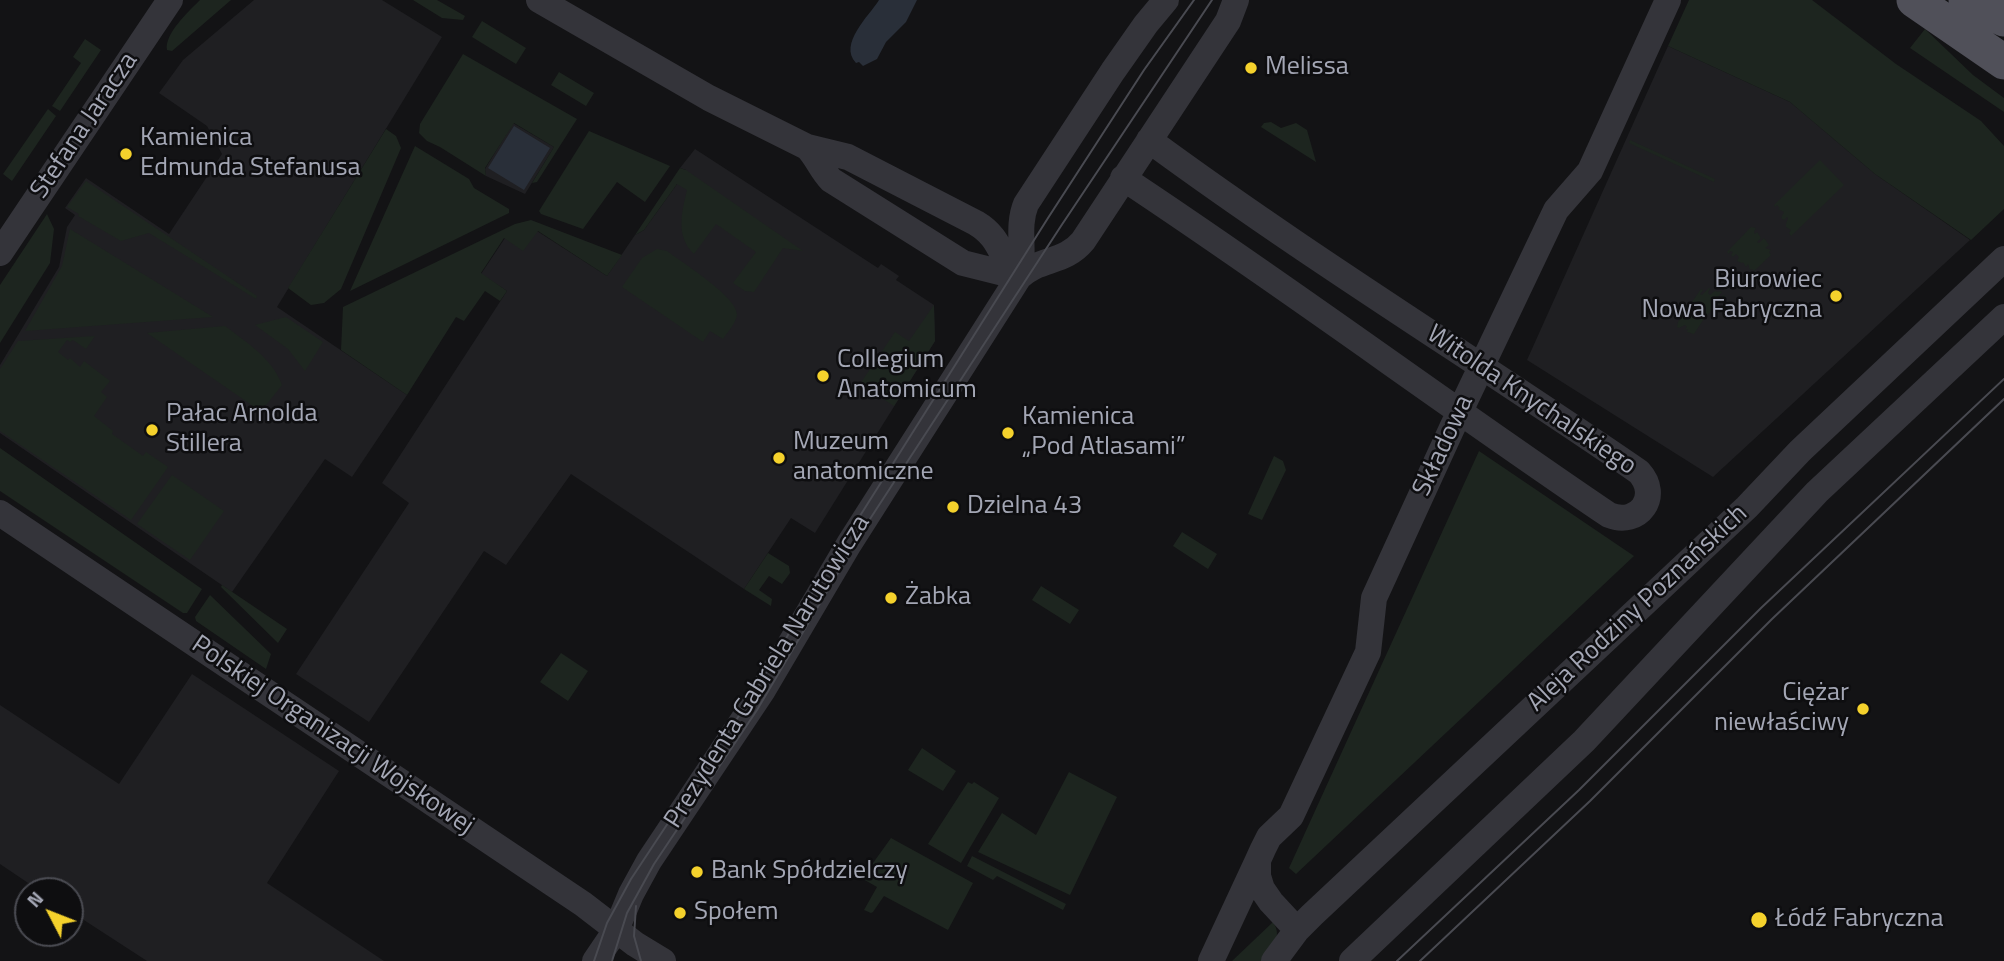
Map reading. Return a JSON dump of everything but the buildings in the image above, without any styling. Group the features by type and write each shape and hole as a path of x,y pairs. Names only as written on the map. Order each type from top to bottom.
{"main road":[{"path":"1914,0 2004,62"},
{"path":"1966,0 2004,19"}],"street":[{"name":"Stefana Jaracza","path":"0,253 170,0"},
{"path":"539,0 702,95 807,147 848,157 984,228 997,242 1008,265 1019,277"},
{"name":"Prezydenta Gabriela Narutowicza","path":"614,961 616,930 631,894 653,855 763,690 849,544 1019,277 1023,258 1021,225 1026,204 1121,59 1166,0"},
{"path":"807,147 815,155 824,174 831,180 963,263 1019,277 1035,266 1062,257 1077,248 1228,21 1236,0"},
{"name":"Składowa","path":"1211,961 1269,837 1292,816 1368,652 1374,598 1459,412 1556,210 1590,171 1668,0"},
{"name":"Witolda Knychalskiego","path":"1124,178 1609,515 1627,519 1644,507 1648,498 1648,487 1639,471 1508,382 1345,277 1149,139"},
{"name":"Aleja Rodziny Poznańskich","path":"1274,961 1297,930 1739,514 1800,451 2004,259"},
{"name":"Aleja Rodziny Poznańskich","path":"1352,961 1584,741 1817,492 2004,317"},
{"name":"Polskiej Organizacji Wojskowej","path":"0,513 583,904 663,961"},
{"path":"1258,860 1258,876 1262,889 1297,930"},
{"name":"Prezydenta Gabriela Narutowicza","path":"595,961 616,930"}],"shaded area":[{"path":"200,0 231,0 172,51 167,50 173,30"},
{"path":"254,0 382,0 442,37 277,307 407,395 352,477 325,459 232,592 0,433 0,365 59,267 67,227 75,215 65,208 86,178 169,234 222,154 207,126 159,93 183,60"},
{"path":"413,0 437,0 465,16 463,20 442,18"},
{"path":"879,0 917,0 906,22 886,42 877,59 863,66 859,62 856,63 851,55 851,47 857,30"},
{"path":"1689,0 1812,0 1896,64 1981,121 2004,146 2004,209 1971,240 1875,174 1790,102 1668,46"},
{"path":"482,21 526,48 516,64 472,37"},
{"path":"1925,29 1973,75 2004,98 2004,112 1910,48"},
{"path":"85,39 101,50 60,111 52,106 81,63 73,57"},
{"path":"1668,46 1790,102 1875,174 1970,240 1713,477 1527,360"},
{"path":"463,54 577,119 537,182 532,183 554,147 514,123 485,168 486,176 427,141 419,133 420,124"},
{"path":"559,72 594,93 586,106 551,85"},
{"path":"48,109 56,116 12,181 3,174"},
{"path":"1271,122 1281,128 1296,123 1307,130 1316,162 1261,127 1264,123"},
{"path":"513,123 554,147 525,194 486,176 485,169"},
{"path":"514,126 550,148 524,190 488,168"},
{"path":"386,129 396,136 401,148 341,289 324,303 311,305 288,288"},
{"path":"589,131 670,166 645,202 617,182 583,229 539,211"},
{"path":"1630,140 1715,179 1714,182 1629,143"},
{"path":"415,146 469,179 474,188 509,209 509,213 350,291"},
{"path":"695,149 878,268 881,264 899,276 896,280 934,305 935,341 815,533 791,518 744,589 571,474 506,565 484,551 369,722 296,674 409,503 382,483 507,291 481,274 505,238 537,231 607,276 635,235 644,230 677,184 686,170 680,168"},
{"path":"1820,160 1844,185 1791,236 1791,230 1786,227 1788,218 1781,218 1784,212 1774,205"},
{"path":"680,168 803,251 783,248 754,292 745,291 733,283 756,252 716,224 694,254 682,232 687,190 677,184 644,230 635,235"},
{"path":"86,181 257,296 256,299 149,233 121,241 78,216 79,214 67,207"},
{"path":"47,214 54,229 50,263 0,343 0,285"},
{"path":"531,220 622,255 607,276 538,231 523,251 504,238 481,273 507,291 500,301 485,291 464,321 456,317 407,395 341,350 343,307 515,224"},
{"path":"1751,227 1756,228 1755,234 1757,232 1761,238 1757,242 1764,238 1769,245 1765,248 1771,250 1771,255 1754,271 1750,270 1748,264 1746,267 1743,262 1737,261 1739,257 1736,254 1733,257 1733,252 1727,252"},
{"path":"70,229 213,317 25,331 62,266"},
{"path":"657,249 667,251 708,280 735,308 736,318 723,339 710,331 703,342 622,287 642,258"},
{"path":"1709,288 1710,295 1720,291 1722,292 1718,297 1726,297 1705,317 1694,334 1687,332 1688,329 1684,330 1687,327 1685,325 1677,327 1701,289 1702,295"},
{"path":"934,305 935,341 894,406 860,384 895,332 909,341"},
{"path":"286,317 323,342 305,371 288,349 255,325"},
{"path":"225,326 266,359 282,385 267,404 259,408 147,333"},
{"path":"95,336 86,349 73,340 67,340 58,352 80,367 84,361 110,381 101,392 107,397 94,416 113,431 112,434 143,456 146,452 168,467 131,520 0,431 0,369 18,341"},
{"path":"0,448 202,589 187,613 183,613 0,491"},
{"path":"1479,451 1634,556 1296,874 1289,868"},
{"path":"1274,456 1283,461 1286,470 1262,520 1248,514"},
{"path":"172,475 224,511 190,560 137,524"},
{"path":"1182,532 1217,554 1208,569 1173,546"},
{"path":"768,553 789,566 790,573 782,584 769,576 759,590 772,599 771,606 744,589"},
{"path":"222,585 287,629 278,643 221,587"},
{"path":"1041,586 1079,610 1070,624 1032,600"},
{"path":"210,595 271,654 266,669 196,621 195,617"},
{"path":"561,653 588,671 568,701 540,682"},
{"path":"192,674 339,771 267,883 384,961 147,961 84,920 84,877 19,877 0,864 0,705 119,784"},
{"path":"922,748 956,771 943,791 908,770"},
{"path":"1069,772 1117,797 1070,895 978,852 1002,813 1036,835"},
{"path":"968,782 974,782 999,798 961,863 928,844"},
{"path":"891,838 973,883 948,930 884,896 873,912 864,910 877,887 863,879"},
{"path":"972,856 1066,904 1063,910 997,876 993,880 967,866"},
{"path":"1273,922 1277,938 1263,961 1232,961"}],"tram line":[{"path":"594,961 607,923 631,879 758,687 822,576 1048,218 1144,70 1194,0"},
{"path":"612,961 627,913 654,864 757,710 868,522 1212,0"},
{"path":"1397,961 1579,790 1761,608 2004,379"},
{"path":"1420,961 1590,801 1772,619 2004,399"},
{"path":"636,906 634,936 641,961"}],"place":[{"name":"Melissa","path":"1251,68"},
{"name":"Kamienica Edmunda Stefanusa","path":"126,154"},
{"name":"Biurowiec Nowa Fabryczna","path":"1836,296"},
{"name":"Collegium Anatomicum","path":"823,376"},
{"name":"Pałac Arnolda Stillera","path":"152,430"},
{"name":"Kamienica „Pod Atlasami”","path":"1008,433"},
{"name":"Muzeum anatomiczne","path":"779,458"},
{"name":"Dzielna 43","path":"953,507"},
{"name":"Żabka","path":"891,598"},
{"name":"Ciężar niewłaściwy","path":"1863,709"},
{"name":"Bank Spółdzielczy","path":"697,872"},
{"name":"Społem","path":"680,913"},
{"name":"Łódź Fabryczna","path":"1759,920"}]}
